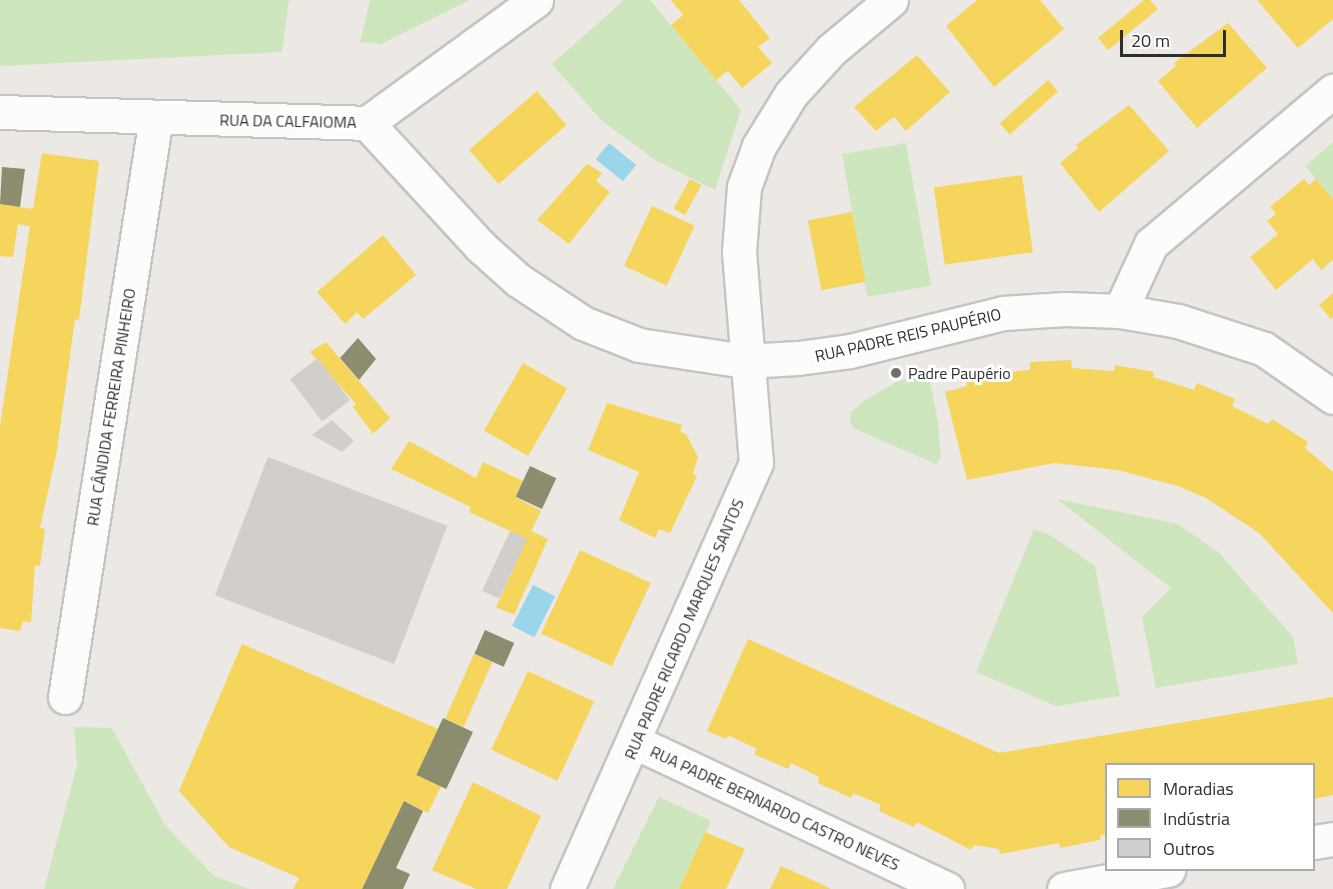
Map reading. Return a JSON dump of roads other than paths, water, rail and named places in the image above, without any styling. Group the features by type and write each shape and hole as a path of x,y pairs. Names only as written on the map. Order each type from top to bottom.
{"street":[{"name":"RUA DA CALFAIOMA","path":"0,112 368,123 508,24 536,0"},
{"name":"RUA PADRE RICARDO MARQUES SANTOS","path":"567,889 635,742 756,464 745,361 739,252 744,187 759,146 807,76 831,50 891,0"},
{"path":"1120,311 1151,244 1333,91"},
{"name":"RUA CÂNDIDA FERREIRA PINHEIRO","path":"65,697 156,117"},
{"name":"RUA PADRE REIS PAUPÉRIO","path":"368,123 480,246 548,302 583,323 639,345 745,361 850,351 1004,313 1065,309 1120,311 1178,321 1264,349 1333,397"},
{"name":"RUA PADRE BERNARDO CASTRO NEVES","path":"635,742 947,889"},
{"path":"1315,842 1333,838"},
{"path":"1064,889 1163,871"}],"water":[{"path":"609,143 636,165 623,181 596,159"},
{"path":"533,585 555,596 534,637 512,626"}],"place":[{"name":"Padre Paupério","path":"896,373"}]}
